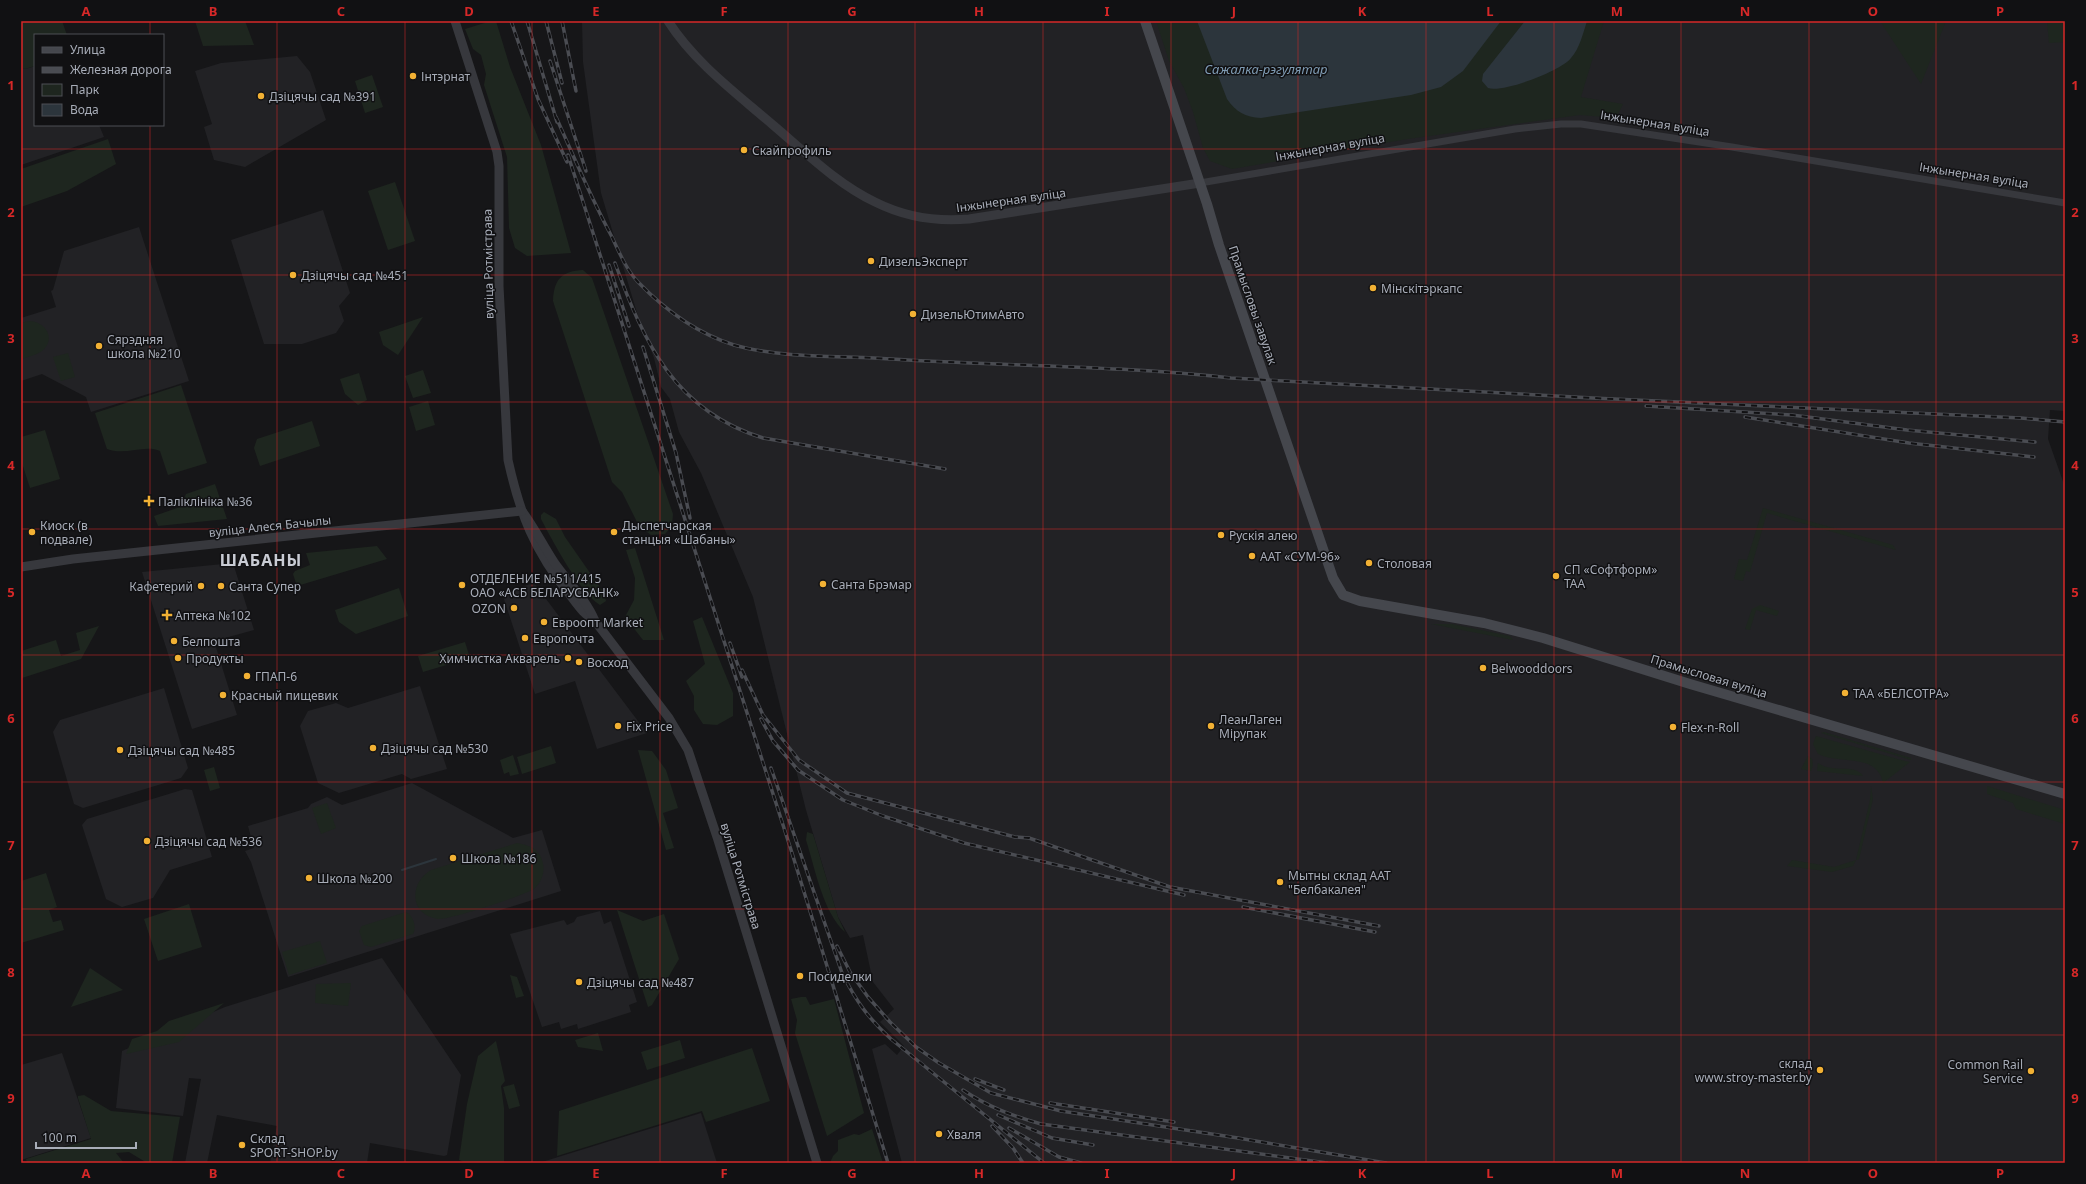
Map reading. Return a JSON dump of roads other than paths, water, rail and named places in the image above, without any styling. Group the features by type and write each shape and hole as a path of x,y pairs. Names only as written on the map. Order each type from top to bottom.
{"main road":[{"name":"Прамысловы завулак","path":"1145,21 1200,183 1219,245 1331,571 1343,595"},
{"name":"Прамысловая вуліца","path":"1343,595 1360,601 1484,623 1543,638 1690,684 2065,794"}],"street":[{"name":"вуліца Ротмістрава","path":"455,21 497,152 499,166 499,286 508,460 522,511 532,524 554,561 591,611 595,621 669,718 688,750 712,822 817,1163"},
{"name":"Інжынерная вуліца","path":"668,21 680,39 704,64 828,171 850,188 874,202 915,216 937,221 969,219 1200,183 1515,129 1561,124 1581,124 1732,146 2065,203"},
{"name":"вуліца Алеся Бачылы","path":"21,567 81,558 522,511"}],"water":[{"name":"Сажалка-рэгулятар","path":"1197,21 1501,21 1463,71 1441,87 1411,95 1261,118 1241,113 1227,99"},
{"path":"1525,21 1587,21 1577,50 1565,63 1544,75 1531,80 1506,87 1495,89 1488,88 1482,81 1483,74"}],"waterway":[{"path":"402,870 436,859"}],"railway":[{"path":"511,21 538,99 567,162"},
{"path":"527,21 557,122"},
{"path":"546,21 562,83"},
{"path":"562,21 576,91"},
{"path":"550,61 586,171"},
{"path":"556,117 623,260 638,282 659,302 682,320 720,340 750,349 803,355 1098,368 1231,378 1593,398 2021,418 2065,422"},
{"path":"568,155 792,853 888,1163"},
{"path":"615,263 638,320 651,346 667,370 685,392 707,411 733,426 763,438 945,469"},
{"path":"609,265 629,326"},
{"path":"643,347 676,453 690,518"},
{"path":"1646,406 1792,415 1907,430 2035,442"},
{"path":"1745,417 1909,443 2034,457"},
{"path":"730,643 742,677"},
{"path":"742,670 763,715 799,760 847,793 1015,837 1029,838 1170,887 1379,926"},
{"path":"761,719 773,741 798,770 843,800 883,816 964,843 1184,895"},
{"path":"771,768 842,973 858,1001 869,1016 891,1039 1044,1163"},
{"path":"1243,907 1375,932"},
{"path":"837,946 850,972 868,997 890,1022 916,1047 939,1063 991,1093 1061,1111 1238,1138 1386,1163"},
{"path":"975,1079 1004,1090"},
{"path":"963,1090 1001,1110 1041,1124 1327,1163"},
{"path":"1050,1103 1174,1122"},
{"path":"998,1115 1052,1138 1093,1145"},
{"path":"992,1126 1013,1148 1023,1163"},
{"path":"1009,1128 1059,1157 1081,1163"}],"place":[{"name":"Інтэрнат","path":"413,76"},
{"name":"Дзіцячы сад №391","path":"261,96"},
{"name":"Скайпрофиль","path":"744,150"},
{"name":"ДизельЭксперт","path":"871,261"},
{"name":"Дзіцячы сад №451","path":"293,275"},
{"name":"Мінскітэркапс","path":"1373,288"},
{"name":"ДизельЮтимАвто","path":"913,314"},
{"name":"Сярэдняя школа №210","path":"99,346"},
{"name":"Паліклініка №36","path":"149,501"},
{"name":"Киоск (в подвале)","path":"32,532"},
{"name":"Дыспетчарская станцыя «Шабаны»","path":"614,532"},
{"name":"Рускія алею","path":"1221,535"},
{"name":"ААТ «СУМ-96»","path":"1252,556"},
{"name":"Столовая","path":"1369,563"},
{"name":"СП «Софтформ» ТАА","path":"1556,576"},
{"name":"Санта Брэмар","path":"823,584"},
{"name":"ОТДЕЛЕНИЕ №511/415 ОАО «АСБ БЕЛАРУСБАНК»","path":"462,585"},
{"name":"Кафетерий","path":"201,586"},
{"name":"Санта Супер","path":"221,586"},
{"name":"OZON","path":"514,608"},
{"name":"Аптека №102","path":"167,615"},
{"name":"Евроопт Market","path":"544,622"},
{"name":"Европочта","path":"525,638"},
{"name":"Белпошта","path":"174,641"},
{"name":"Продукты","path":"178,658"},
{"name":"Химчистка Акварель","path":"568,658"},
{"name":"Восход","path":"579,662"},
{"name":"Belwooddoors","path":"1483,668"},
{"name":"ГПАП-6","path":"247,676"},
{"name":"ТАА «БЕЛСОТРА»","path":"1845,693"},
{"name":"Красный пищевик","path":"223,695"},
{"name":"Fix Price","path":"618,726"},
{"name":"ЛеанЛаген Мірупак","path":"1211,726"},
{"name":"Flex-n-Roll","path":"1673,727"},
{"name":"Дзіцячы сад №530","path":"373,748"},
{"name":"Дзіцячы сад №485","path":"120,750"},
{"name":"Дзіцячы сад №536","path":"147,841"},
{"name":"Школа №186","path":"453,858"},
{"name":"Школа №200","path":"309,878"},
{"name":"Мытны склад ААТ \"Белбакалея\"","path":"1280,882"},
{"name":"Посиделки","path":"800,976"},
{"name":"Дзіцячы сад №487","path":"579,982"},
{"name":"склад www.stroy-master.by","path":"1820,1070"},
{"name":"Common Rail Service","path":"2031,1071"},
{"name":"Хваля","path":"939,1134"},
{"name":"Склад SPORT-SHOP.by","path":"242,1145"}],"district":[{"name":"ШАБАНЫ","path":"261,560"}]}
